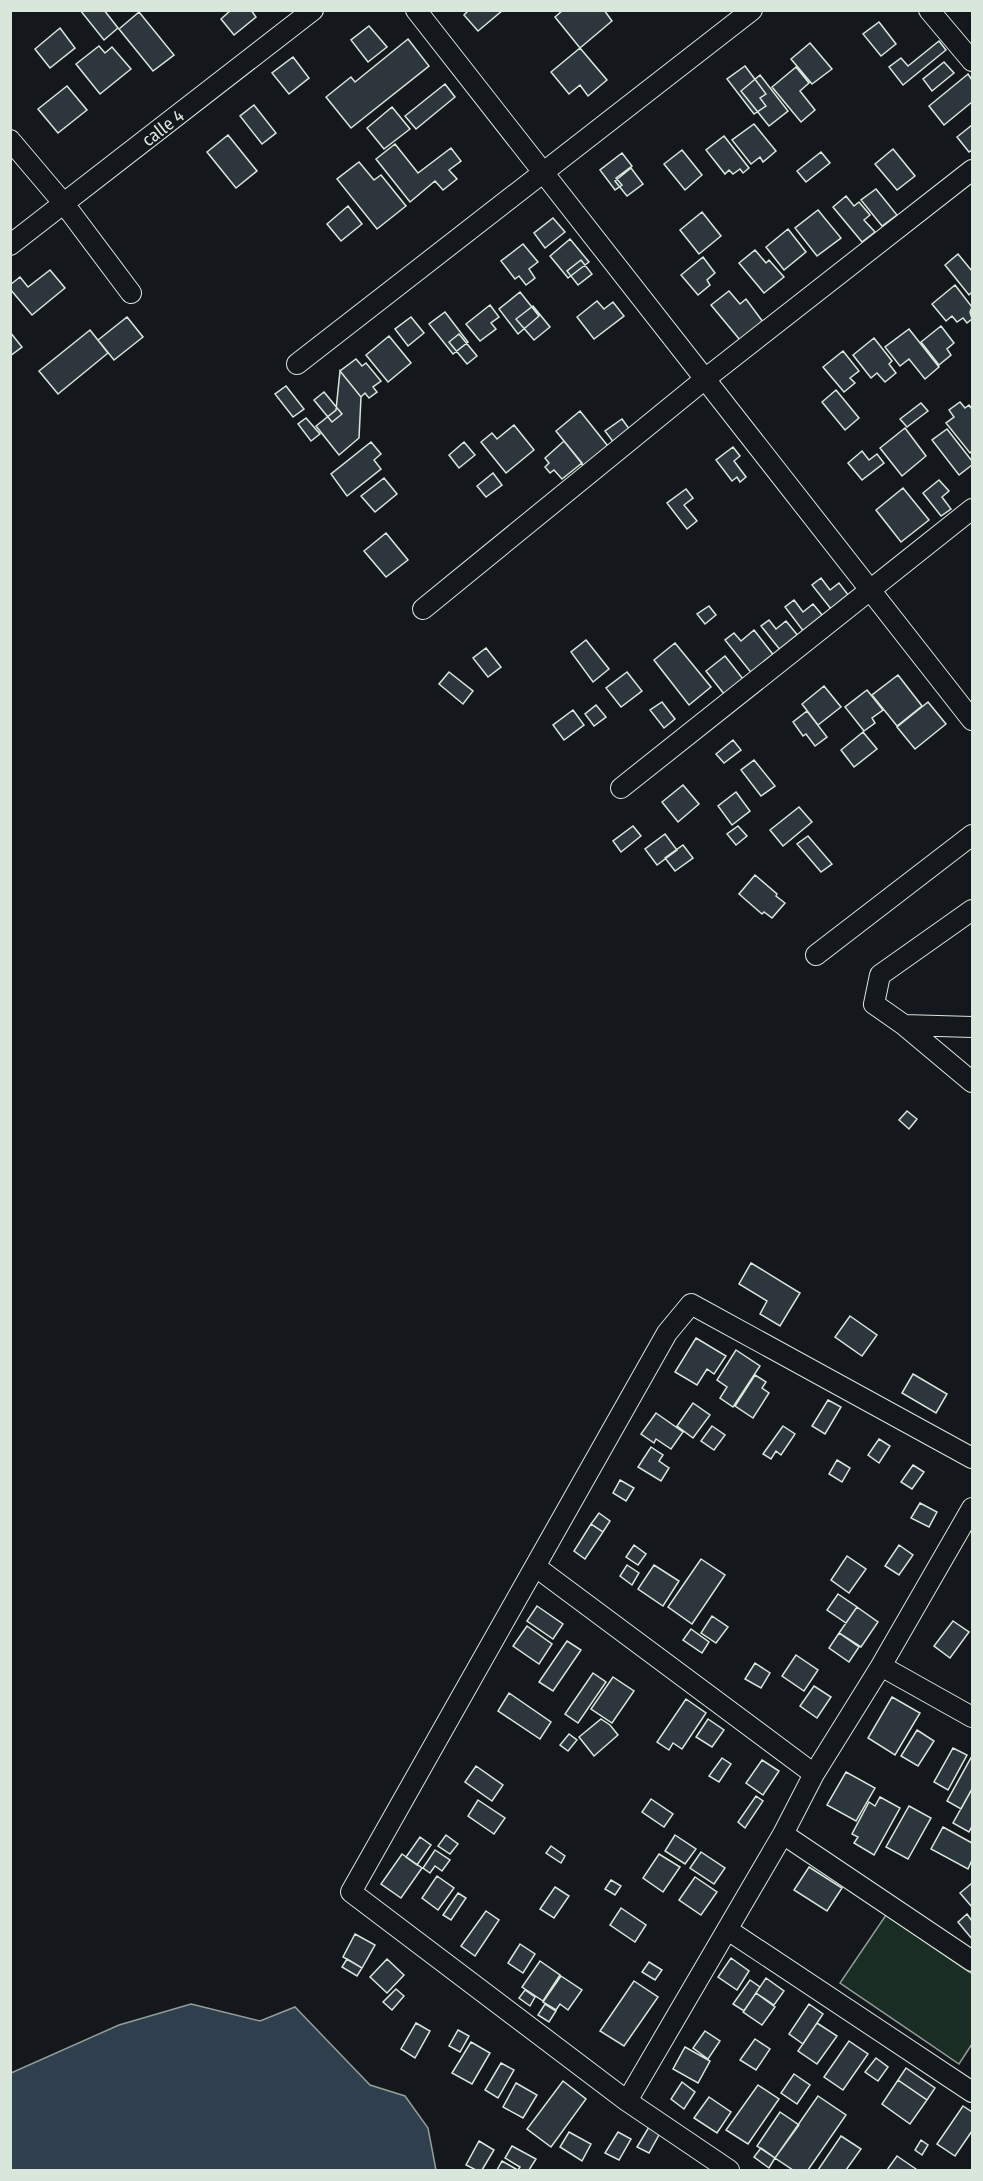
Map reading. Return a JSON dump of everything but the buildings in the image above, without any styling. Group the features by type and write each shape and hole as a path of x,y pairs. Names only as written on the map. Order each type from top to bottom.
{"street":[{"name":"calle 4","path":"10,245 65,205 314,10"},
{"path":"416,10 542,174 972,720"},
{"path":"297,364 752,10"},
{"path":"929,10 972,61"},
{"path":"10,140 65,205 131,293"},
{"path":"423,609 705,379 972,170"},
{"path":"621,789 972,509"},
{"path":"816,955 972,835"},
{"path":"972,910 880,975 874,1004 904,1025 972,1082"},
{"path":"904,1025 972,1027"},
{"path":"729,2170 627,2101 351,1892 667,1333 691,1304 972,1458"},
{"path":"627,2101 783,1834 814,1774 881,1666 972,1508"},
{"path":"536,1567 814,1774"},
{"path":"881,1666 972,1717"},
{"path":"783,1834 972,1961"},
{"path":"728,1930 972,2092"}],"green space":[{"path":"886,1915 972,1974 972,2044 959,2064 840,1983"}],"water":[{"path":"191,2004 260,2021 295,2007 370,2085 405,2096 428,2128 436,2170 11,2170 11,2073 119,2025"}]}
